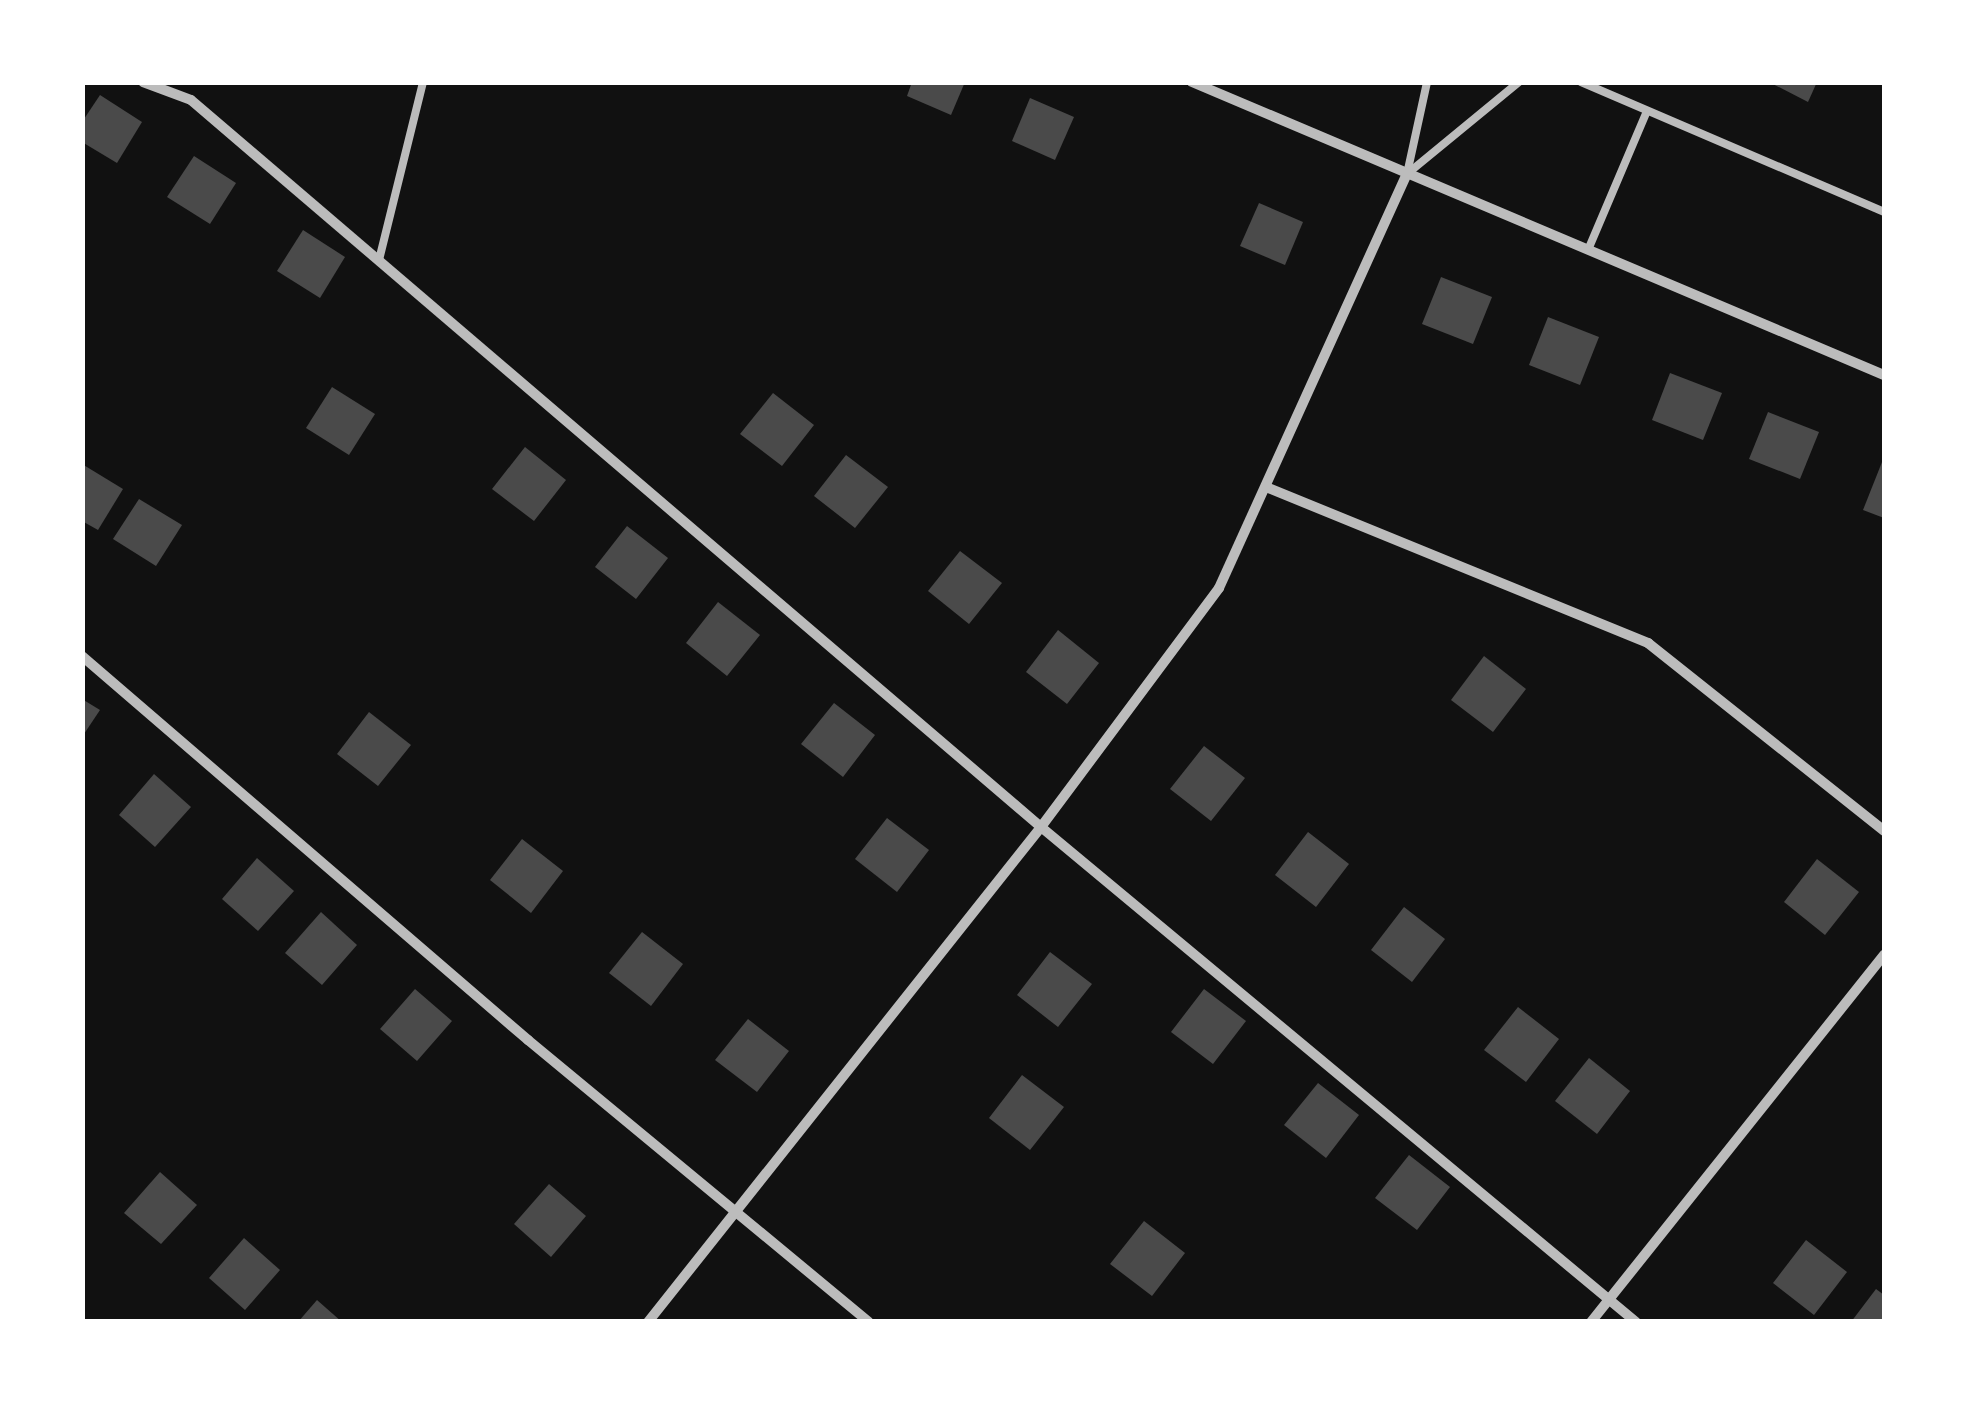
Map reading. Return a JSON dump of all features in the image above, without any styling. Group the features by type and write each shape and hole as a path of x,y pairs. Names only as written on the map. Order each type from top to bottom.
{"street":[{"path":"143,82 191,100 1041,827 1636,1322"},
{"path":"1192,82 1884,375"},
{"path":"648,1322 1041,827 1220,588 1408,174"},
{"path":"1266,486 1648,643 1884,831"},
{"path":"82,656 734,1212 869,1322"},
{"path":"1592,1322 1884,956"}],"lane":[{"path":"379,260 423,82"},
{"path":"1408,174 1427,82"},
{"path":"1408,174 1519,82"},
{"path":"1581,82 1884,212"},
{"path":"1588,250 1647,111"}],"building":[{"path":"912,82 965,82 951,115 907,96"},
{"path":"1769,82 1817,82 1808,102"},
{"path":"100,95 142,122 117,163 82,142 82,122"},
{"path":"1030,98 1074,117 1055,160 1012,141"},
{"path":"194,156 236,183 210,224 167,197"},
{"path":"1259,203 1303,222 1285,265 1240,246"},
{"path":"303,230 345,257 320,298 277,271"},
{"path":"1441,277 1492,297 1473,344 1422,324"},
{"path":"1548,317 1599,337 1580,385 1529,365"},
{"path":"1670,373 1722,393 1703,440 1652,420"},
{"path":"332,387 375,414 349,455 306,428"},
{"path":"773,393 814,425 782,466 740,434"},
{"path":"1768,412 1819,432 1800,479 1749,459"},
{"path":"525,447 566,480 534,521 492,489"},
{"path":"846,455 888,487 855,528 814,496"},
{"path":"1884,457 1884,518 1863,510"},
{"path":"82,464 123,489 98,530 82,521"},
{"path":"139,499 182,525 156,566 113,539"},
{"path":"627,526 668,558 636,599 595,567"},
{"path":"960,551 1002,583 969,624 928,591"},
{"path":"718,602 760,635 727,676 686,643"},
{"path":"1058,630 1099,663 1067,704 1026,672"},
{"path":"1484,656 1526,689 1493,732 1451,700"},
{"path":"82,699 100,710 82,737"},
{"path":"834,703 875,735 843,777 801,744"},
{"path":"369,712 411,745 378,786 337,754"},
{"path":"1204,746 1245,778 1211,821 1170,789"},
{"path":"154,774 191,807 155,847 119,815"},
{"path":"887,818 929,850 897,892 855,859"},
{"path":"1308,832 1349,864 1316,907 1275,875"},
{"path":"522,839 563,871 531,913 490,880"},
{"path":"257,858 294,891 258,931 222,899"},
{"path":"1817,859 1859,892 1825,935 1784,902"},
{"path":"1404,907 1445,939 1412,982 1371,950"},
{"path":"321,912 357,945 322,985 285,953"},
{"path":"642,932 683,964 651,1006 609,973"},
{"path":"1050,952 1092,984 1058,1027 1017,995"},
{"path":"415,989 452,1021 417,1061 380,1029"},
{"path":"1204,989 1246,1021 1213,1064 1171,1032"},
{"path":"1518,1007 1559,1039 1526,1082 1484,1050"},
{"path":"748,1019 789,1051 757,1092 715,1060"},
{"path":"1589,1058 1630,1091 1597,1134 1555,1101"},
{"path":"1022,1075 1064,1107 1030,1150 989,1118"},
{"path":"1318,1083 1359,1115 1326,1158 1284,1125"},
{"path":"1409,1155 1450,1187 1417,1230 1375,1198"},
{"path":"160,1172 197,1205 161,1244 124,1213"},
{"path":"549,1184 586,1216 551,1257 514,1224"},
{"path":"1144,1221 1185,1253 1152,1296 1110,1264"},
{"path":"244,1238 280,1270 245,1310 209,1278"},
{"path":"1806,1240 1847,1272 1814,1315 1773,1283"},
{"path":"1876,1289 1884,1295 1884,1322 1851,1322"},
{"path":"317,1300 342,1322 298,1322"}]}
